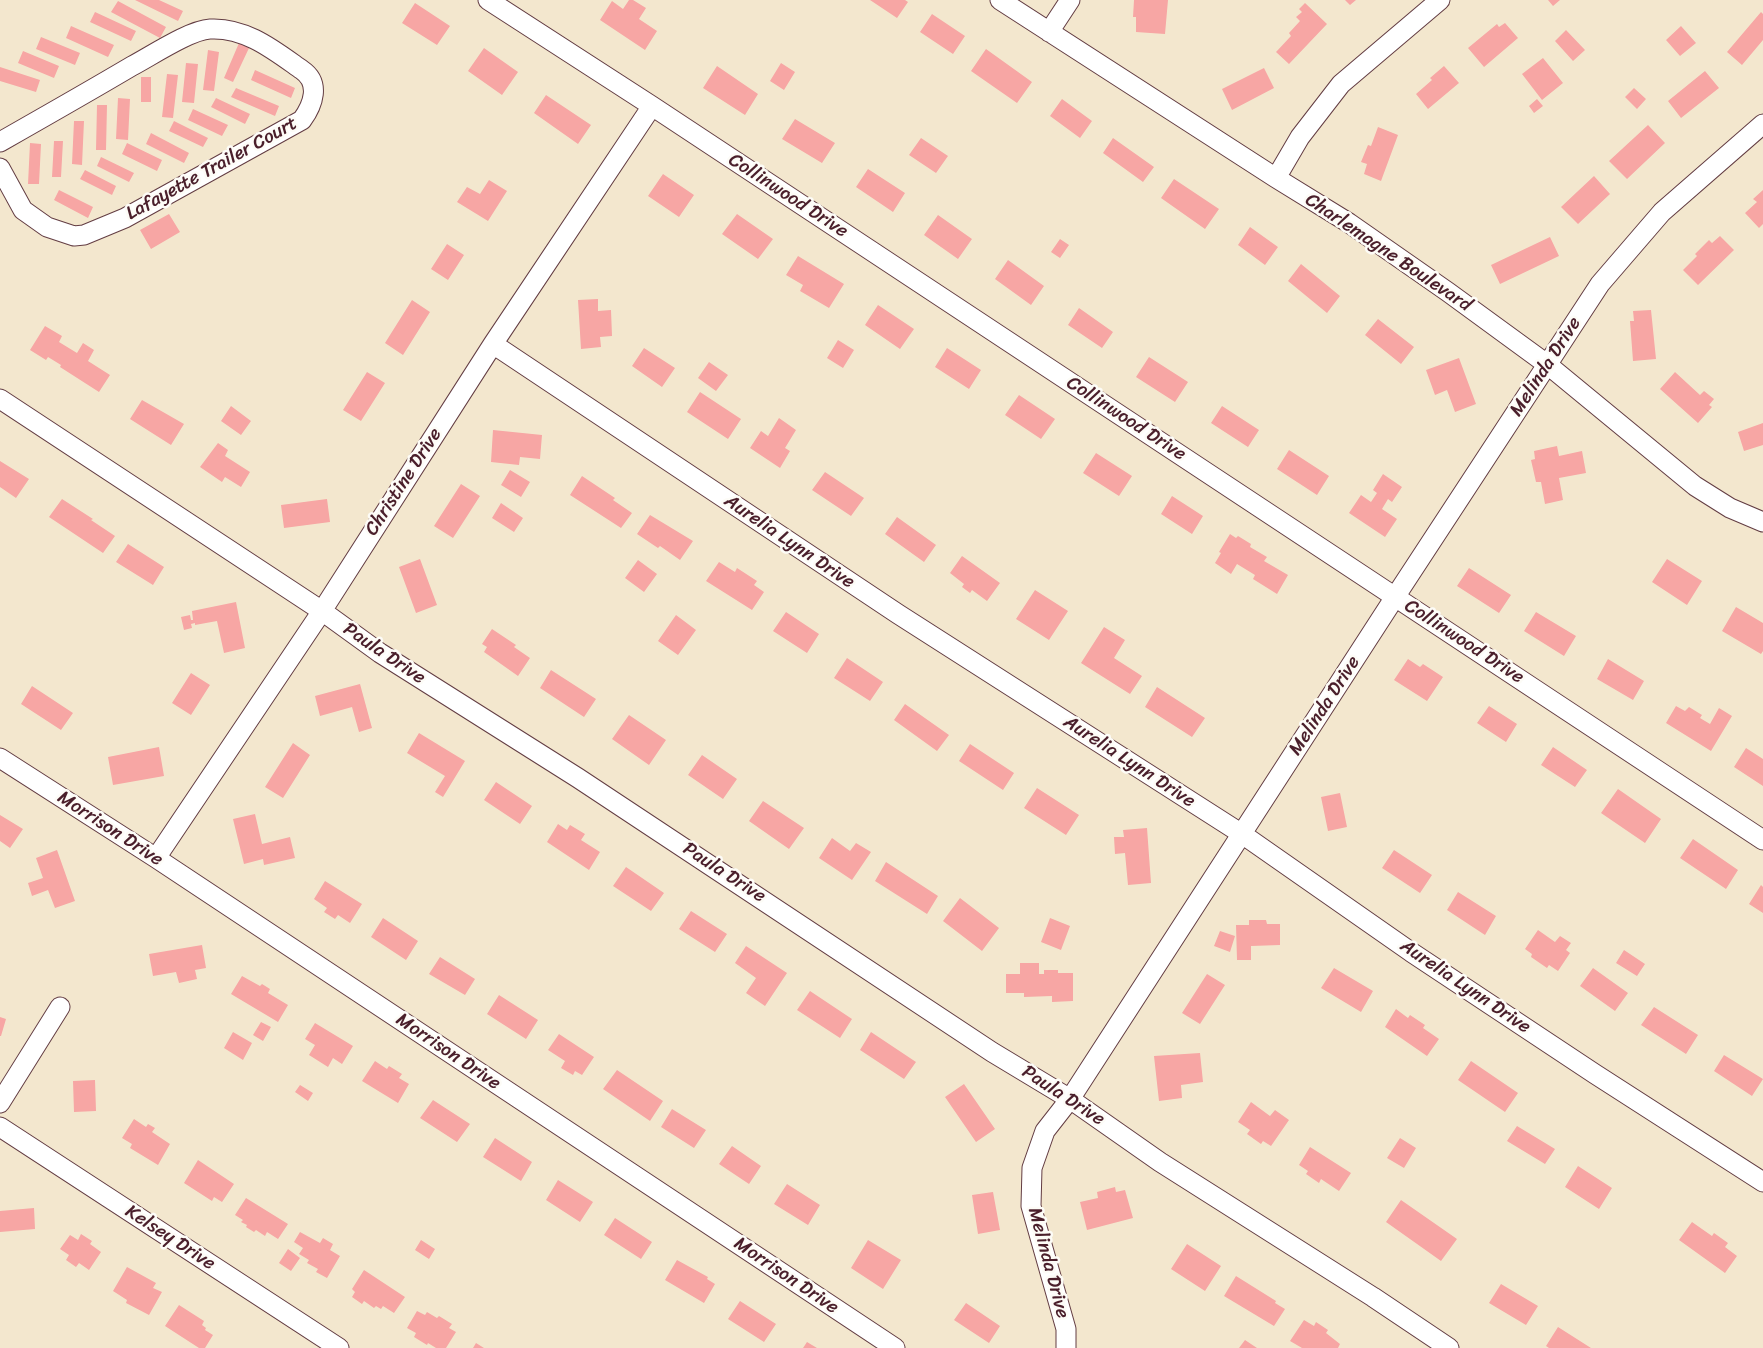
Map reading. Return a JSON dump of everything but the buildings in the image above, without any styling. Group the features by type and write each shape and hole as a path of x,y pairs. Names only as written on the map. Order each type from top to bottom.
{"street":[{"name":"Collinwood Drive","path":"488,0 652,106 1763,840"},
{"name":"Charlemagne Boulevard","path":"1000,0 1276,178 1350,223 1548,364 1695,486 1730,508 1763,522"},
{"path":"1049,32 1070,0"},
{"path":"1276,178 1300,137 1341,84 1440,0"},
{"name":"Lafayette Trailer Court","path":"0,142 174,42 210,29 239,33 256,39 308,74 313,85 313,98 302,120 125,218 84,235 74,236 46,226 23,210 0,168"},
{"name":"Christine Drive","path":"156,858 322,611 493,344 652,106"},
{"name":"Melinda Drive","path":"1066,1348 1066,1329 1031,1206 1032,1168 1045,1131 1070,1099 1395,596 1600,284 1662,212 1763,124"},
{"name":"Aurelia Lynn Drive","path":"493,344 898,614 1242,834 1411,952 1763,1182"},
{"name":"Paula Drive","path":"0,399 322,611 380,653 578,778 992,1052 1070,1099 1160,1162 1373,1297 1449,1348"},
{"name":"Morrison Drive","path":"0,758 156,858 895,1348"},
{"path":"0,1103 60,1007"},
{"name":"Kelsey Drive","path":"0,1127 339,1348"}]}
